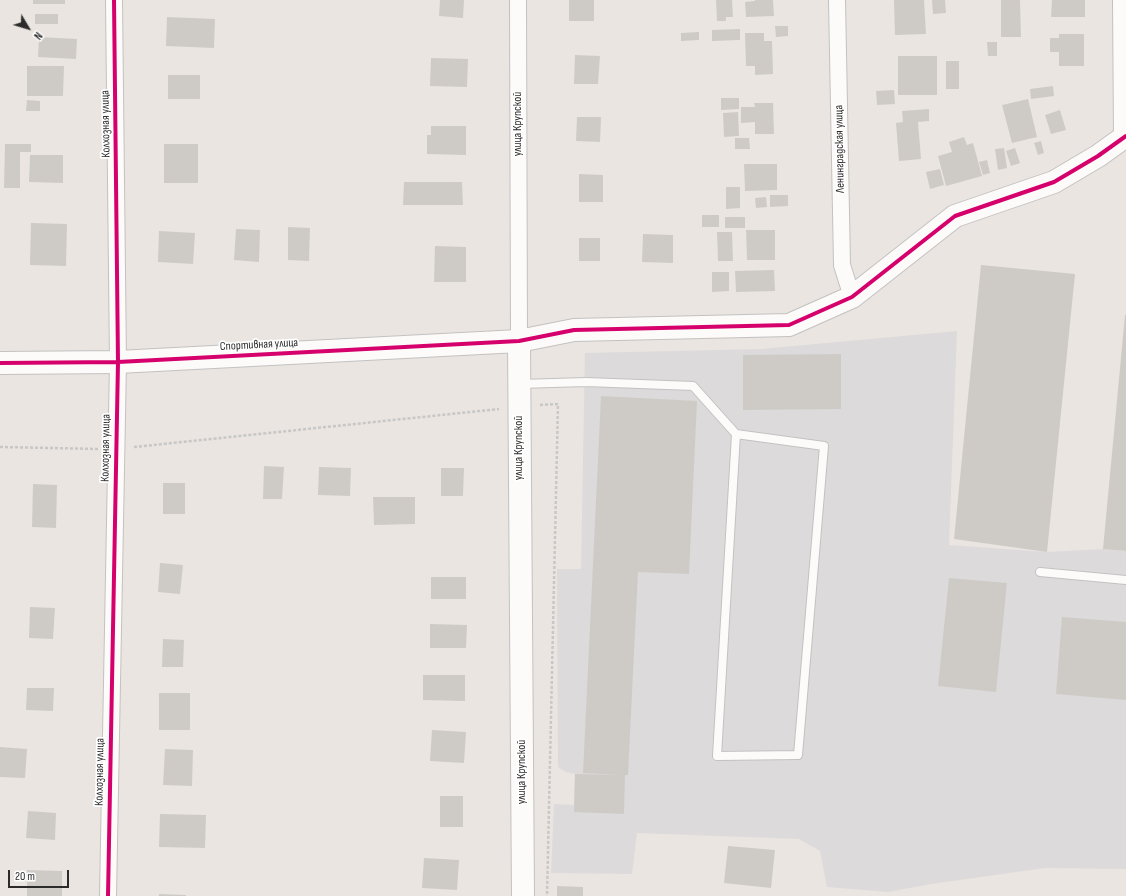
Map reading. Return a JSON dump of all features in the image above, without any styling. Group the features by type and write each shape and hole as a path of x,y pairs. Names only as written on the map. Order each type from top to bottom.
{"street":[{"name":"Колхозная улица","path":"108,896 118,362 114,0"},
{"name":"улица Крупской","path":"518,0 518,341 523,896"},
{"name":"Ленинградская улица","path":"837,0 842,265 852,297"},
{"path":"1121,0 1124,136"},
{"name":"Спортивная улица","path":"0,362 118,362 518,341 574,330 789,326 852,297 955,216 1054,182 1098,156 1124,136"}],"lane":[{"path":"519,384 586,382 693,386 736,434 824,446 798,755 717,756 736,434"},
{"path":"1040,572 1126,580"}],"path":[{"path":"0,447 116,449 558,404 547,896"}],"shaded area":[{"path":"957,331 949,545 1047,552 1103,549 1126,551 1126,869 1045,868 931,884 888,892 827,887 820,851 799,839 637,833 632,874 551,873 554,804 574,805 575,774 566,772 558,767 557,569 581,569 585,353 761,349"}],"building":[{"path":"33,0 65,0 65,4 33,4"},
{"path":"440,0 464,0 463,18 439,16"},
{"path":"569,0 594,0 594,21 569,21"},
{"path":"716,0 732,0 733,17 726,17 726,21 717,21"},
{"path":"755,0 773,0 774,16 746,17 745,2"},
{"path":"894,0 924,0 926,34 895,35"},
{"path":"932,0 945,0 946,13 933,14"},
{"path":"1001,0 1020,0 1021,37 1001,37"},
{"path":"1052,0 1085,0 1085,17 1051,17"},
{"path":"35,14 58,14 58,24 35,24"},
{"path":"167,17 215,19 214,48 166,46"},
{"path":"775,26 788,26 788,36 776,37"},
{"path":"740,29 740,40 712,41 712,30"},
{"path":"699,32 699,40 681,41 681,33"},
{"path":"745,33 764,33 764,41 772,41 773,74 755,75 755,66 746,66"},
{"path":"1059,34 1084,34 1084,66 1059,66 1059,52 1050,52 1050,38 1059,38"},
{"path":"39,37 77,39 76,59 38,57"},
{"path":"987,42 997,42 997,56 988,56"},
{"path":"575,55 600,56 598,84 574,84"},
{"path":"898,56 937,56 937,95 898,95"},
{"path":"431,58 468,59 467,87 430,86"},
{"path":"946,61 959,61 959,89 946,89"},
{"path":"27,66 64,66 63,96 27,96"},
{"path":"168,75 200,75 200,99 168,99"},
{"path":"1053,86 1054,96 1031,99 1030,89"},
{"path":"894,90 895,104 877,105 876,91"},
{"path":"721,98 739,98 739,109 721,110"},
{"path":"1028,99 1037,137 1012,143 1002,105"},
{"path":"27,100 40,101 40,111 26,111"},
{"path":"754,103 773,103 774,134 755,134 755,122 741,123 741,107 755,107"},
{"path":"929,109 929,121 918,122 921,159 899,161 896,123 903,122 902,111"},
{"path":"1060,110 1066,130 1051,134 1045,115"},
{"path":"738,112 739,136 724,137 723,113"},
{"path":"577,117 601,117 600,142 576,141"},
{"path":"431,126 466,126 466,155 427,154 427,135 431,135"},
{"path":"964,137 967,145 973,143 982,176 946,186 938,156 952,152 949,142"},
{"path":"735,138 749,138 750,149 735,149"},
{"path":"1041,141 1044,153 1038,155 1034,143"},
{"path":"5,144 31,144 31,152 20,152 20,188 4,188"},
{"path":"164,144 198,144 198,183 164,183"},
{"path":"1004,148 1007,168 998,170 995,149"},
{"path":"1015,148 1020,163 1011,166 1006,151"},
{"path":"30,155 63,155 63,183 29,182"},
{"path":"987,160 990,173 983,175 979,162"},
{"path":"744,164 777,164 777,190 745,191"},
{"path":"940,169 944,185 930,189 926,172"},
{"path":"579,174 603,175 603,202 579,202"},
{"path":"404,182 462,182 463,205 403,205"},
{"path":"726,187 740,187 740,208 726,209"},
{"path":"770,195 788,195 788,206 770,207"},
{"path":"766,197 767,207 756,208 755,198"},
{"path":"702,215 719,215 719,227 702,227"},
{"path":"725,217 745,217 745,228 725,228"},
{"path":"31,223 67,224 66,266 30,265"},
{"path":"288,227 310,228 309,261 288,260"},
{"path":"236,229 260,230 259,262 234,260"},
{"path":"746,230 775,230 775,260 747,260"},
{"path":"159,231 195,233 193,264 158,262"},
{"path":"717,232 732,232 733,261 718,261"},
{"path":"643,234 673,235 673,263 642,262"},
{"path":"579,238 600,238 600,261 579,261"},
{"path":"435,246 466,247 466,282 434,282"},
{"path":"981,265 1075,274 1047,552 954,539"},
{"path":"774,270 775,291 736,292 735,271"},
{"path":"712,272 729,272 729,291 712,292"},
{"path":"1126,315 1126,551 1103,549"},
{"path":"841,354 841,409 743,410 743,355"},
{"path":"601,396 697,401 689,574 638,572 628,775 625,775 624,814 574,812 575,774 619,775 583,773"},
{"path":"264,466 284,467 282,499 263,499"},
{"path":"319,467 351,468 350,496 318,495"},
{"path":"441,468 464,468 463,496 441,496"},
{"path":"163,483 185,483 185,514 163,514"},
{"path":"33,484 57,485 56,528 32,527"},
{"path":"373,497 415,497 415,524 374,525"},
{"path":"160,563 183,565 180,594 158,592"},
{"path":"431,577 466,577 466,599 431,599"},
{"path":"949,578 1007,583 996,692 938,686"},
{"path":"30,607 55,608 53,639 29,638"},
{"path":"1062,617 1126,622 1126,700 1056,694"},
{"path":"430,624 467,625 466,648 430,648"},
{"path":"163,639 184,640 183,667 162,667"},
{"path":"423,675 465,675 465,701 423,700"},
{"path":"27,688 54,688 53,711 26,710"},
{"path":"159,693 190,693 190,730 159,730"},
{"path":"432,730 466,732 464,763 430,761"},
{"path":"0,747 27,749 25,778 0,777"},
{"path":"165,749 193,750 192,786 163,785"},
{"path":"440,796 463,796 463,827 440,827"},
{"path":"28,811 56,813 55,840 26,838"},
{"path":"160,814 206,815 205,848 159,847"},
{"path":"728,846 775,850 771,888 724,883"},
{"path":"424,858 459,860 457,890 422,888"},
{"path":"27,870 62,871 62,896 27,896"},
{"path":"557,886 583,887 583,896 557,896"},
{"path":"159,894 186,895 186,896 159,896"}],"cycle path":[{"path":"108,896 118,362 114,0"},
{"path":"0,363 118,362 519,341 574,330 789,325 852,297 955,216 1054,182 1098,156 1126,136"}]}
